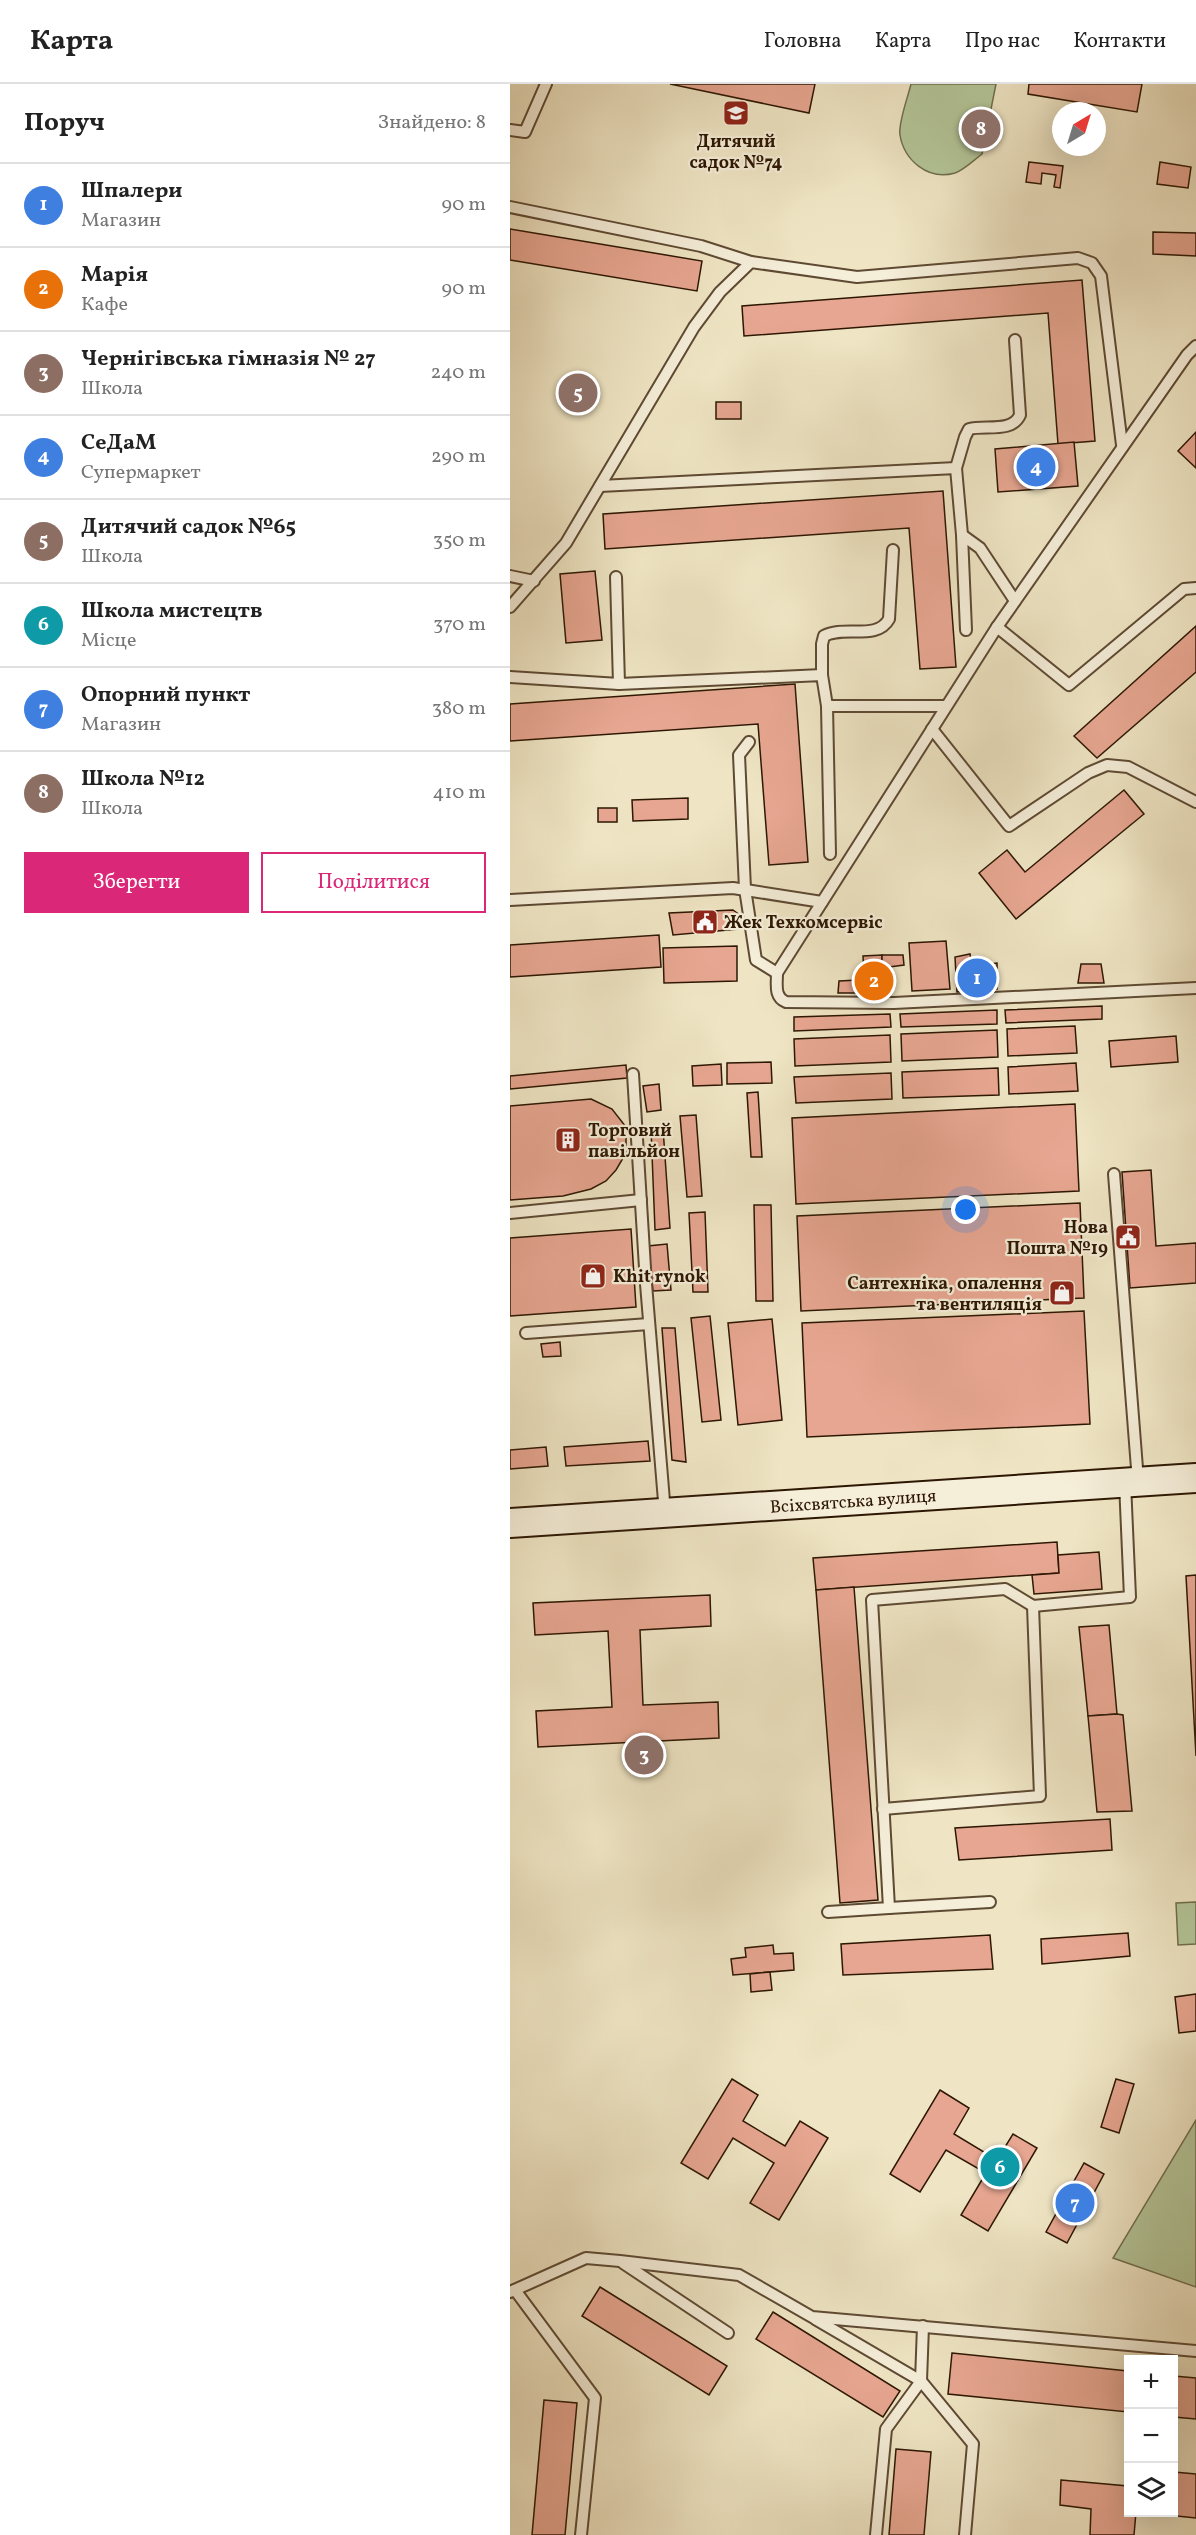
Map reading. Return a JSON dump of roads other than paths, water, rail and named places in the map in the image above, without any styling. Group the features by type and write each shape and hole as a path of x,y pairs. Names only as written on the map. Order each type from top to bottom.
{"street":[{"name":"Всіхсвятська вулиця","path":"510,1523 1196,1478"}],"lane":[{"path":"510,130 525,132 546,84"},
{"path":"510,207 701,246 751,262 857,277 1078,258 1092,263 1101,276 1122,445"},
{"path":"510,607 566,543 694,327 720,292 751,262"},
{"path":"966,630 962,535 956,468 969,429 1010,426 1017,422 1020,415 1015,340"},
{"path":"1196,346 1187,355 1122,445 997,627 777,973 777,994 786,1002 894,1003 1196,988"},
{"path":"600,486 956,468"},
{"path":"962,535 980,548 1015,601"},
{"path":"830,854 827,706 822,675 822,644 824,636 831,632 878,630 885,627 889,620 893,550"},
{"path":"510,576 534,581"},
{"path":"616,577 619,684"},
{"path":"997,627 1069,685 1184,589 1196,588"},
{"path":"510,677 619,684 822,675"},
{"path":"827,706 946,706"},
{"path":"932,729 1009,826 1088,773 1107,765 1128,767 1196,802"},
{"path":"749,742 739,755 745,889 756,960 777,973"},
{"path":"510,900 745,889 822,902"},
{"path":"633,1074 649,1324 665,1513"},
{"path":"889,1908 872,1600 1005,1589 1033,1606 1130,1597 1131,1482 1114,1174"},
{"path":"510,1212 641,1200"},
{"path":"526,1333 649,1324"},
{"path":"883,1809 1040,1796 1033,1606"},
{"path":"828,1912 990,1902"},
{"path":"581,2535 596,2398 512,2291 586,2258 739,2275 921,2381 973,2444 965,2535"},
{"path":"620,2261 728,2333"},
{"path":"812,2317 1196,2351"},
{"path":"876,2535 886,2429 921,2381 923,2326"}],"place":[{"name":"Дитячий садок №74","path":"736,113"},
{"name":"Школа №12","path":"981,129"},
{"name":"Дитячий садок №65","path":"578,393"},
{"name":"СеДаМ","path":"1036,467"},
{"name":"Жек Техкомсервіс","path":"705,922"},
{"name":"Шпалери","path":"977,978"},
{"name":"Марія","path":"874,981"},
{"name":"Торговий павільйон","path":"568,1140"},
{"name":"Нова Пошта №19","path":"1128,1237"},
{"name":"Khit rynok","path":"593,1276"},
{"name":"Сантехніка, опалення та вентиляція","path":"1062,1293"},
{"name":"Чернігівська гімназія № 27","path":"644,1755"},
{"name":"Школа мистецтв","path":"1000,2167"},
{"name":"Опорний пункт","path":"1075,2203"}]}
